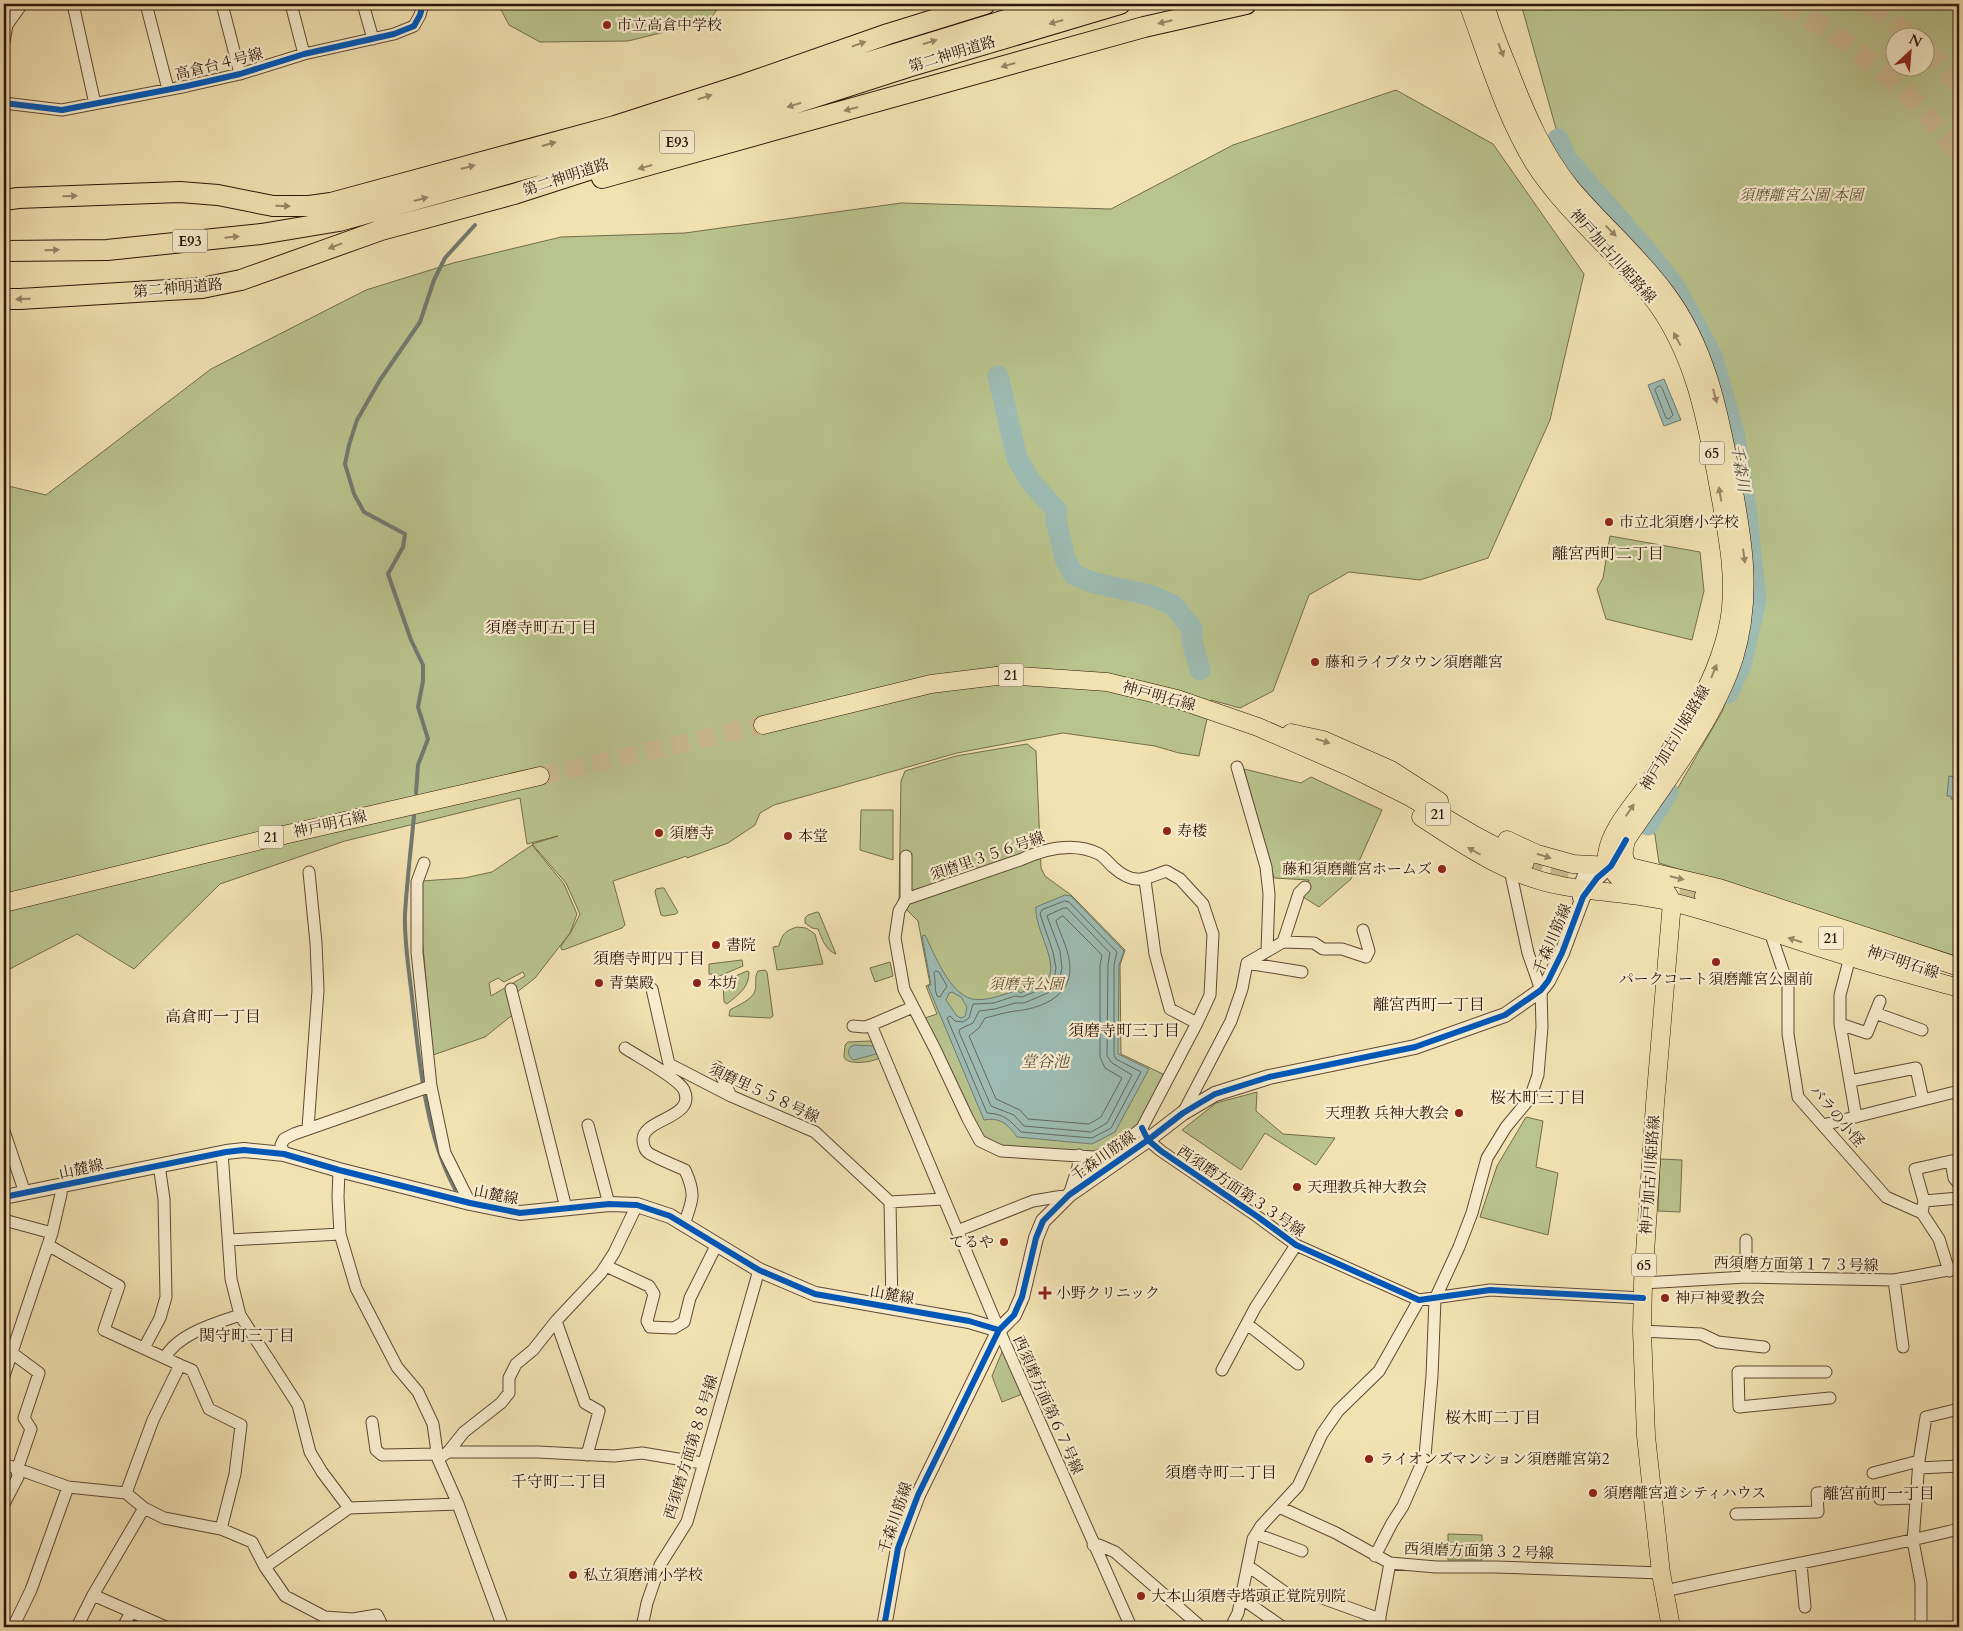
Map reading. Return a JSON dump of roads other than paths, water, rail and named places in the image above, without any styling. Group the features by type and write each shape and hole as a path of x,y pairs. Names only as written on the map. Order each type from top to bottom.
{"highway":[{"path":"508,175 615,126 745,84 888,34 986,4"},
{"name":"第二神明道路","path":"837,82 1058,4"},
{"name":"第二神明道路","path":"5,251 107,250 261,234 339,221 837,82 958,51 1120,4"},
{"path":"508,175 614,176 1144,27 1246,4"},
{"path":"4,200 180,192 218,195 258,204 295,206 331,203 375,212"},
{"name":"第二神明道路","path":"4,299 202,288 223,285 262,274 375,212"}],"main road":[{"name":"神戸加古川姫路線","path":"1468,4 1508,111 1534,162 1553,189 1652,298 1679,344 1698,390 1706,420 1724,517 1731,562 1732,589 1729,621 1718,659 1712,677 1687,724 1621,836"},
{"name":"神戸加古川姫路線","path":"1485,4 1491,25 1524,110 1550,158 1583,202 1656,280 1686,325 1714,391 1736,500 1746,579 1743,624 1734,659 1704,723 1607,854 1610,866"},
{"name":"神戸明石線","path":"763,725 931,684 1005,674 1106,682 1178,700 1258,727 1350,767 1366,781 1472,850 1518,866 1562,886 1672,902"},
{"path":"1258,727 1323,740 1391,770 1462,816 1537,854 1588,867 1630,867 1718,888 1959,967"},
{"name":"神戸明石線","path":"4,903 262,840 540,776"},
{"path":"1588,867 1597,852 1621,836 1624,856 1630,867 1659,884 1667,892 1672,902"},
{"path":"1610,866 1616,876 1625,884 1672,902 1850,957 1959,988"},
{"name":"神戸明石線","path":"1704,896 1959,980"},
{"name":"神戸加古川姫路線","path":"1671,1627 1661,1573 1646,1436 1642,1330 1643,1290 1672,902"}],"street":[{"path":"4,42 7,26 22,4"},
{"path":"73,4 95,104"},
{"path":"146,4 168,89"},
{"path":"222,4 240,74"},
{"path":"291,4 304,54"},
{"path":"363,4 373,38"},
{"name":"高倉台４号線","path":"4,103 62,110 240,74 304,54 394,34 414,26 423,4"},
{"path":"1237,767 1266,867 1269,894 1267,951"},
{"name":"須磨里３５６号線","path":"906,899 1038,852 1055,848 1075,848 1099,854 1124,877 1145,880"},
{"path":"906,856 906,899 899,911 895,938 904,989 980,1141 1001,1151 1094,1157 1112,1152 1145,1134 1197,1023 1210,994 1212,934 1203,904 1180,879 1166,871 1145,880 1155,954 1170,1009 1197,1023"},
{"path":"424,863 417,882 417,952 427,1087 445,1154 470,1203"},
{"path":"1375,1556 1403,1506 1425,1456 1432,1376 1435,1298 1459,1247 1472,1213 1487,1158 1506,1127 1530,1098 1538,1075 1542,1027 1541,990 1528,954 1518,866"},
{"name":"千森川筋線","path":"884,1627 898,1548 918,1495 998,1330 1014,1315 1022,1297 1036,1238 1043,1221 1069,1195 1145,1134 1215,1094 1269,1077 1415,1047 1505,1015 1541,990 1548,982 1562,953 1580,906 1584,889 1610,866"},
{"path":"1584,889 1588,867"},
{"path":"308,1128 318,990 316,943 309,872"},
{"path":"1283,942 1299,893 1305,887"},
{"path":"1183,1114 1231,1021 1242,989 1247,963 1283,942 1314,943 1323,949 1342,950 1366,957 1369,951 1363,930"},
{"name":"バラの小怪","path":"1770,932 1788,985 1788,1034 1798,1097 1886,1197 1923,1207"},
{"path":"1850,957 1840,995 1840,1024 1856,1116"},
{"path":"1247,963 1302,972"},
{"path":"511,989 566,1208"},
{"name":"須磨里５５８号線","path":"652,989 668,1064 731,1096 815,1132 890,1202"},
{"path":"1840,1024 1867,1033 1880,1001"},
{"path":"853,1026 865,1027 913,1007"},
{"path":"1875,1013 1922,1030"},
{"name":"西須磨方面第６７号線","path":"871,1025 998,1330 1131,1627"},
{"path":"625,1048 675,1080 684,1090 685,1099 680,1111 648,1128 643,1137 644,1147 649,1153 685,1170 693,1188 692,1202 684,1224"},
{"path":"717,1067 731,1096"},
{"path":"1850,1081 1916,1068 1923,1100"},
{"path":"284,1154 281,1145 284,1139 308,1128 427,1087"},
{"path":"1823,1125 1959,1091"},
{"path":"588,1125 610,1204"},
{"path":"4,1131 25,1193"},
{"name":"西須磨方面第３３号線","path":"1145,1134 1296,1245 1418,1300"},
{"name":"山麓線","path":"4,1197 222,1152 244,1150 284,1154 470,1203 520,1213 610,1204 637,1205 670,1216 759,1270 815,1294 969,1321 998,1330"},
{"path":"222,1152 230,1240 231,1279 240,1315 298,1405 310,1452 322,1472 349,1508"},
{"path":"957,1231 1033,1201 1069,1195 1078,1168 1078,1155"},
{"path":"1954,1269 1923,1207 1915,1169 1951,1161 1954,1178 1959,1184"},
{"path":"144,1348 160,1318 166,1297 164,1199 160,1165"},
{"path":"339,1170 340,1234 356,1288 397,1367 418,1392 433,1424 441,1455 503,1627"},
{"path":"4,1376 52,1233 61,1194 61,1186"},
{"path":"1923,1207 1959,1198"},
{"path":"892,1308 890,1202 943,1199"},
{"path":"441,1455 464,1432 501,1403 509,1393 509,1378 516,1364 533,1350 556,1321 601,1273 637,1205"},
{"path":"4,1220 52,1233"},
{"path":"230,1240 340,1234"},
{"path":"1746,1240 1746,1277"},
{"path":"606,1266 649,1286 654,1294 647,1321 650,1327 674,1328 684,1322 690,1298 716,1244"},
{"path":"48,1245 119,1286 104,1330 192,1370 210,1409 241,1425 235,1474 221,1528"},
{"path":"1222,1370 1255,1308 1296,1245"},
{"name":"西須磨方面第１７３号線","path":"1643,1290 1746,1277 1894,1280 1954,1269"},
{"name":"西須磨方面第８８号線","path":"642,1627 647,1603 660,1565 687,1522 702,1463 759,1270"},
{"path":"1894,1280 1903,1347"},
{"path":"1231,1627 1238,1613 1256,1534 1261,1526 1298,1486 1322,1434 1338,1411 1379,1372 1418,1300 1490,1290 1643,1290"},
{"path":"165,1358 167,1353 188,1336 206,1326 240,1315"},
{"path":"556,1321 585,1403 599,1410 587,1455"},
{"path":"1247,1324 1298,1364"},
{"path":"1642,1330 1701,1334 1718,1342 1764,1347"},
{"path":"4,1504 18,1477 18,1470 30,1430 24,1418 39,1373 12,1353"},
{"path":"126,1493 153,1420 180,1365"},
{"path":"1826,1372 1738,1372 1739,1407 1830,1398"},
{"path":"1921,1627 1921,1583 1913,1541 1919,1464 1926,1417 1959,1409"},
{"path":"372,1422 376,1450 382,1455 538,1452 614,1456 642,1453 702,1463"},
{"path":"4,1464 68,1488 126,1493 144,1508 164,1518 221,1528 252,1542 265,1567 285,1596 325,1617 353,1619 377,1615 383,1627"},
{"path":"1873,1473 1919,1464 1959,1466"},
{"path":"13,1627 31,1590 68,1488"},
{"path":"1736,1514 1818,1512 1817,1493 1836,1492"},
{"path":"1880,1499 1916,1498"},
{"path":"265,1567 349,1508 458,1504"},
{"name":"西須磨方面第３２号線","path":"1279,1507 1336,1533 1390,1563 1436,1567 1496,1566 1661,1573"},
{"path":"77,1627 93,1595 144,1508"},
{"path":"1665,1591 1740,1574 1801,1564 1913,1541 1959,1529"},
{"path":"1256,1534 1302,1551"},
{"path":"1094,1545 1099,1545 1115,1552 1200,1627"},
{"path":"1322,1598 1379,1623 1390,1563"},
{"path":"1801,1564 1805,1607"},
{"path":"1248,1566 1286,1593"},
{"path":"93,1595 166,1627"},
{"path":"1241,1598 1281,1626"},
{"path":"123,1627 131,1612"}],"water":[{"path":"1664,379 1681,420 1664,426 1648,385"},
{"path":"1956,774 1959,774 1959,800 1951,799 1951,796 1947,796 1949,776 1956,777"},
{"name":"堂谷池","path":"1065,895 1071,896 1124,951 1119,965 1118,1054 1149,1069 1115,1132 1092,1144 1017,1137 1003,1122 990,1119 984,1120 928,986 931,985 922,936 925,935 950,981 956,989 972,999 989,999 1018,990 1020,993 1045,981 1050,975 1051,967 1036,915 1036,907","holes":["952,992 961,997 967,1007 965,1016 961,1018 957,1016 946,1000 949,993"]},
{"path":"854,1045 874,1046 887,1051 854,1060 850,1056 849,1049"}],"waterway":[{"name":"千森川","path":"1558,139 1566,158 1650,255 1675,287 1713,358 1734,433 1747,514 1756,600 1741,665 1728,693"},
{"path":"416,793 418,765 428,739 418,707 423,681 423,665 411,640 388,574 403,547 405,534 364,512 354,494 345,464 357,420 380,380 420,322 434,280 445,258 475,225"},
{"path":"998,376 1017,458 1031,482 1057,511"},
{"path":"1056,520 1065,559 1074,575 1094,583 1150,595 1173,605 1192,628 1192,641 1200,670"},
{"name":"千森川","path":"1648,825 1668,792"},
{"path":"414,816 405,914 407,956 425,1096 437,1145 455,1189"}],"tunnel":[{"path":"1782,4 1832,33 1880,69 1922,110 1959,155"},
{"path":"1870,4 1900,28"},
{"path":"1936,60 1959,85"},
{"path":"540,776 763,725"},
{"path":"1525,862 1576,872"},
{"path":"1653,886 1704,896"}],"place":[{"name":"市立高倉中学校","path":"607,25"},
{"name":"市立北須磨小学校","path":"1609,522"},
{"name":"藤和ライブタウン須磨離宮","path":"1315,662"},
{"name":"寿楼","path":"1167,831"},
{"name":"須磨寺","path":"659,833"},
{"name":"本堂","path":"788,836"},
{"name":"藤和須磨離宮ホームズ","path":"1442,869"},
{"name":"書院","path":"716,945"},
{"name":"パークコート須磨離宮公園前","path":"1716,962"},
{"name":"青葉殿","path":"599,983"},
{"name":"本坊","path":"697,983"},
{"name":"天理教 兵神大教会","path":"1459,1113"},
{"name":"天理教兵神大教会","path":"1297,1187"},
{"name":"てるや","path":"1004,1242"},
{"name":"小野クリニック","path":"1045,1293"},
{"name":"神戸神愛教会","path":"1665,1298"},
{"name":"ライオンズマンション須磨離宮第2","path":"1369,1459"},
{"name":"須磨離宮道シティハウス","path":"1593,1493"},
{"name":"私立須磨浦小学校","path":"573,1575"},
{"name":"大本山須磨寺塔頭正覚院別院","path":"1141,1596"}],"district":[{"name":"離宮西町二丁目","path":"1608,554"},
{"name":"須磨寺町五丁目","path":"541,628"},
{"name":"須磨寺町四丁目","path":"649,959"},
{"name":"離宮西町一丁目","path":"1429,1005"},
{"name":"高倉町一丁目","path":"213,1017"},
{"name":"須磨寺町三丁目","path":"1124,1031"},
{"name":"桜木町三丁目","path":"1538,1098"},
{"name":"関守町三丁目","path":"247,1336"},
{"name":"桜木町二丁目","path":"1493,1418"},
{"name":"須磨寺町二丁目","path":"1221,1473"},
{"name":"千守町二丁目","path":"559,1482"},
{"name":"離宮前町一丁目","path":"1879,1494"}],"park label":[{"name":"須磨離宮公園 本園","path":"1801,195"},
{"name":"須磨寺公園","path":"1026,984"}]}
